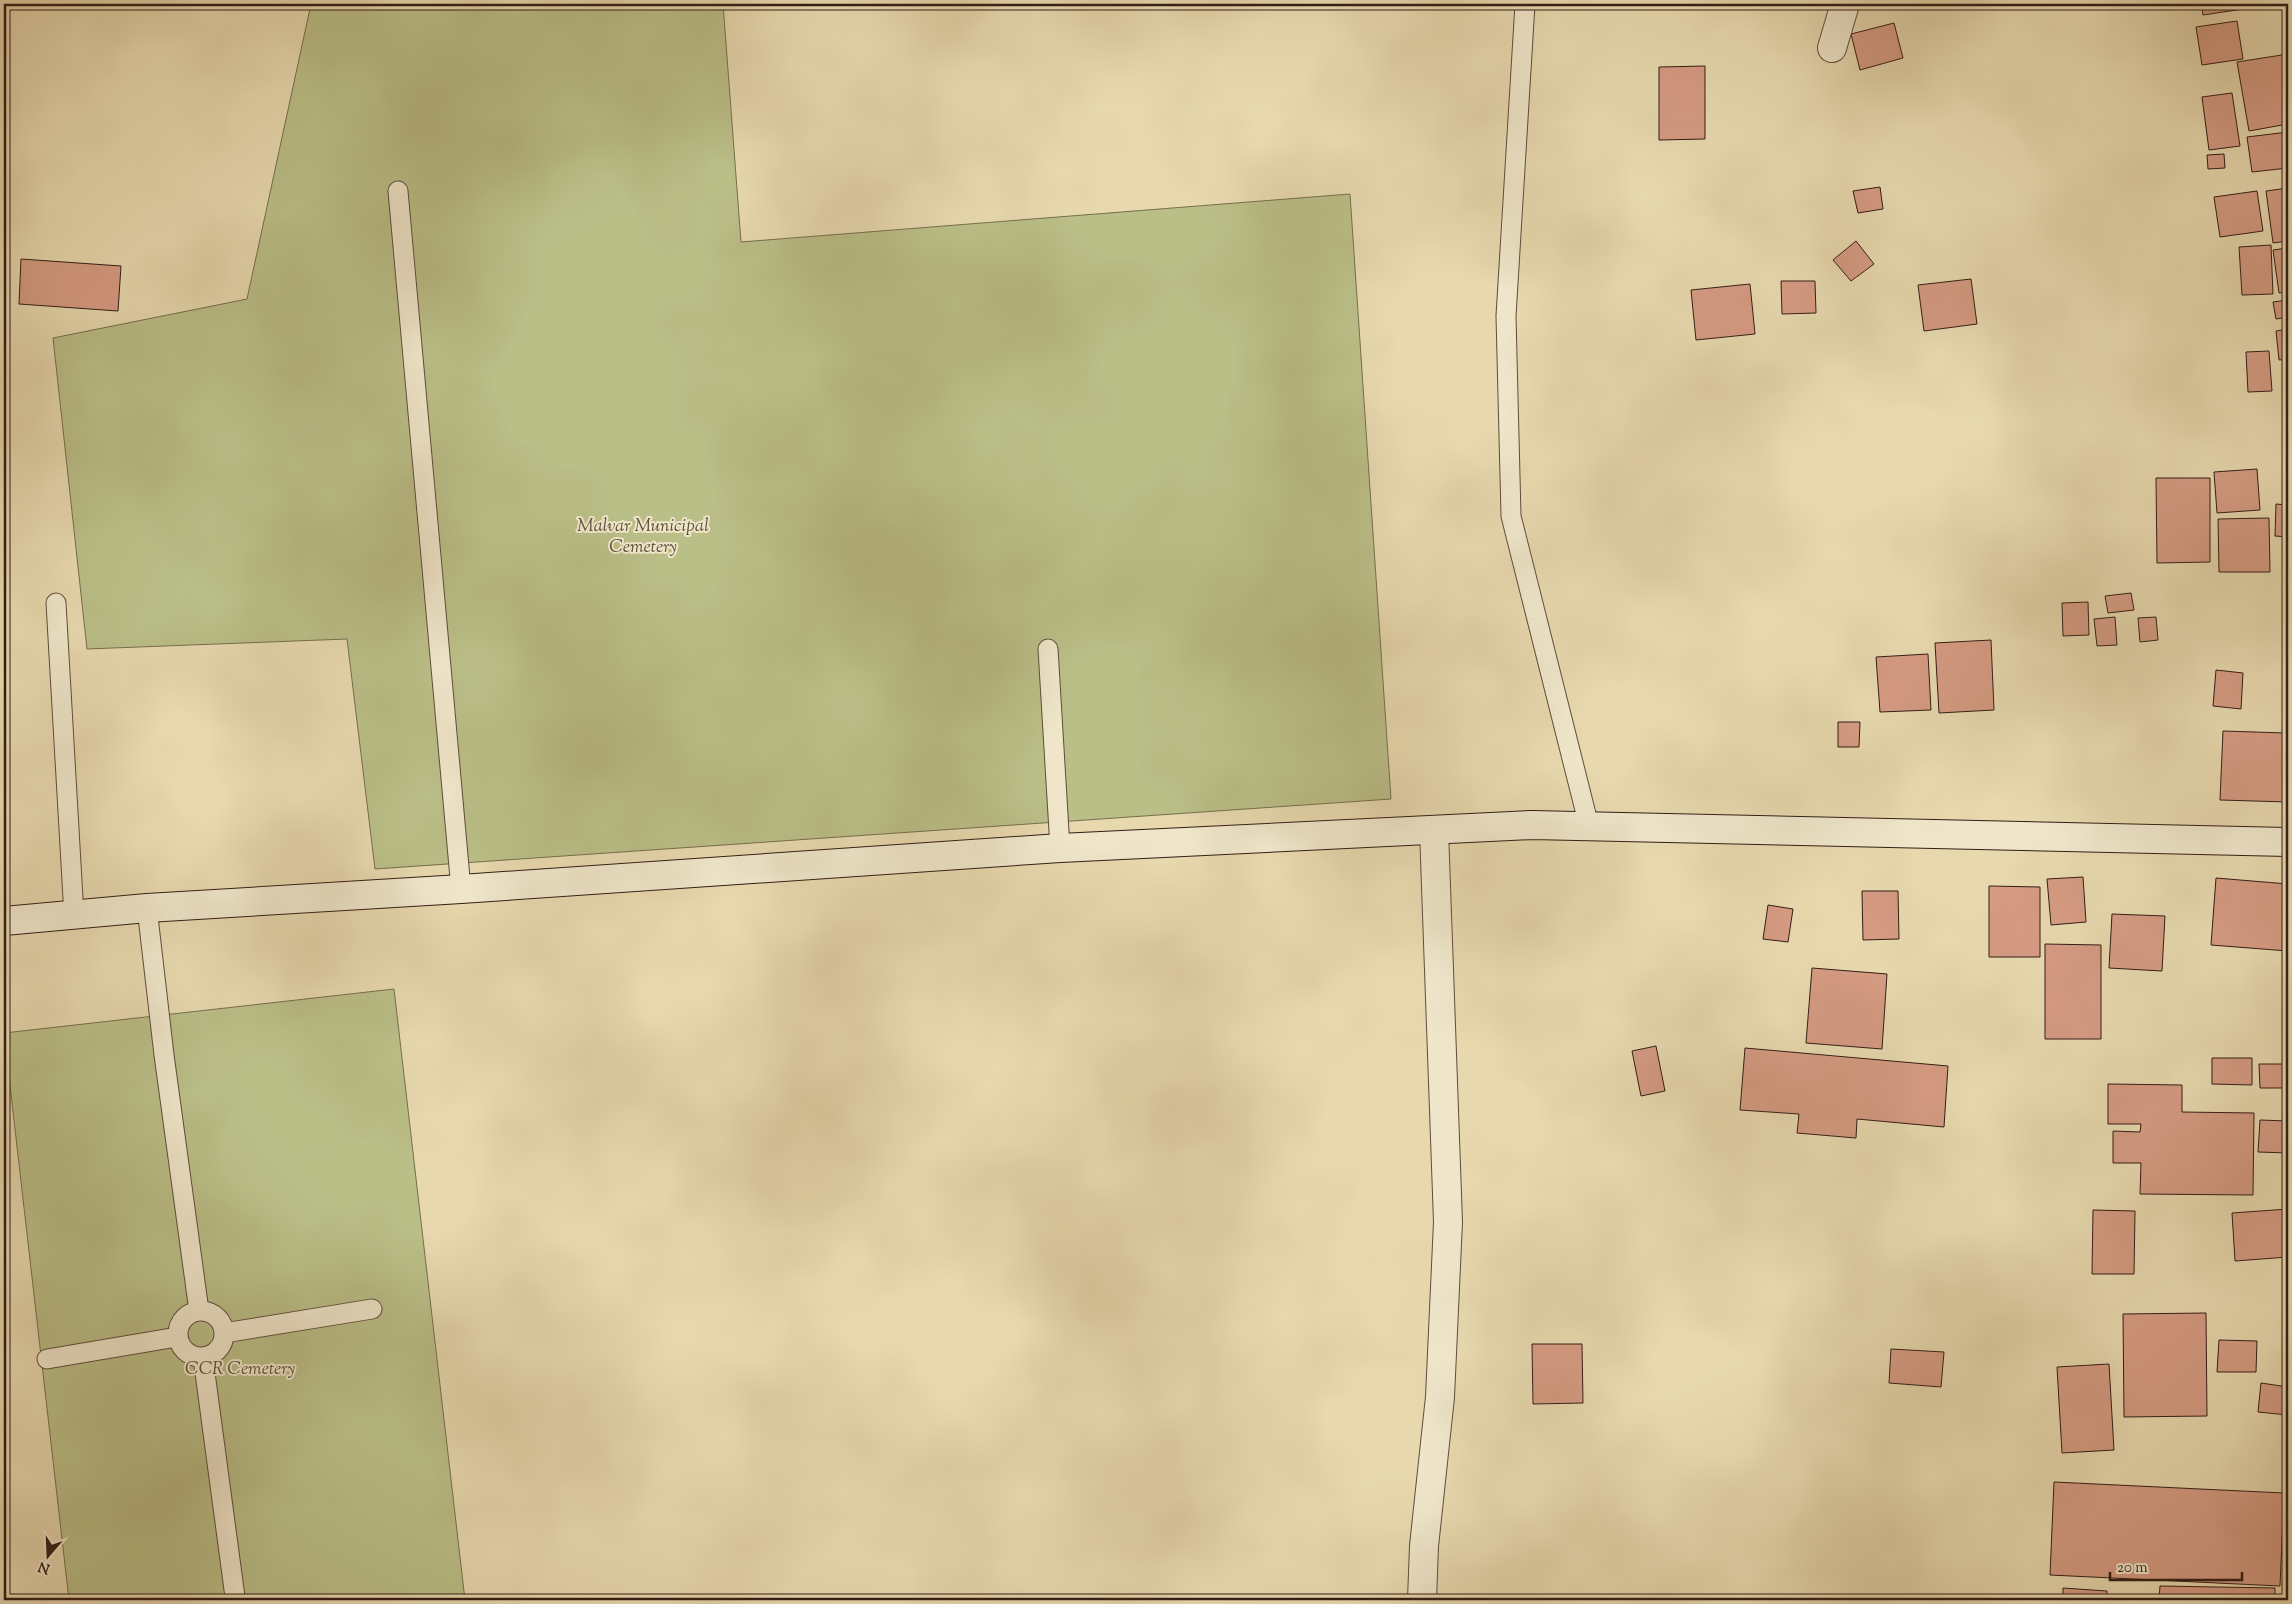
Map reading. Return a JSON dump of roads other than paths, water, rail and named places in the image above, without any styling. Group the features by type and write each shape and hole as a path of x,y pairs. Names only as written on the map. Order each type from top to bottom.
{"street":[{"path":"1832,48 1845,4"},
{"path":"4,921 147,908 461,889 1060,848 1532,825 2288,842"},
{"path":"1422,1600 1424,1546 1440,1397 1448,1222 1434,830"}],"lane":[{"path":"1525,4 1506,316 1511,516 1589,826"},
{"path":"398,191 461,889"},
{"path":"56,603 74,916"},
{"path":"1048,649 1060,848"},
{"path":"147,908 164,1055 199,1311"},
{"path":"224,1332 372,1309"},
{"path":"199,1311 211,1312 220,1320 224,1332 222,1344 215,1354 203,1358 190,1356 181,1348 177,1337 179,1325 187,1315 199,1311"},
{"path":"47,1360 177,1337"},
{"path":"203,1358 235,1597"}],"park label":[{"name":"Malvar Municipal Cemetery","path":"643,537"},
{"name":"CCR Cemetery","path":"240,1370"}]}
